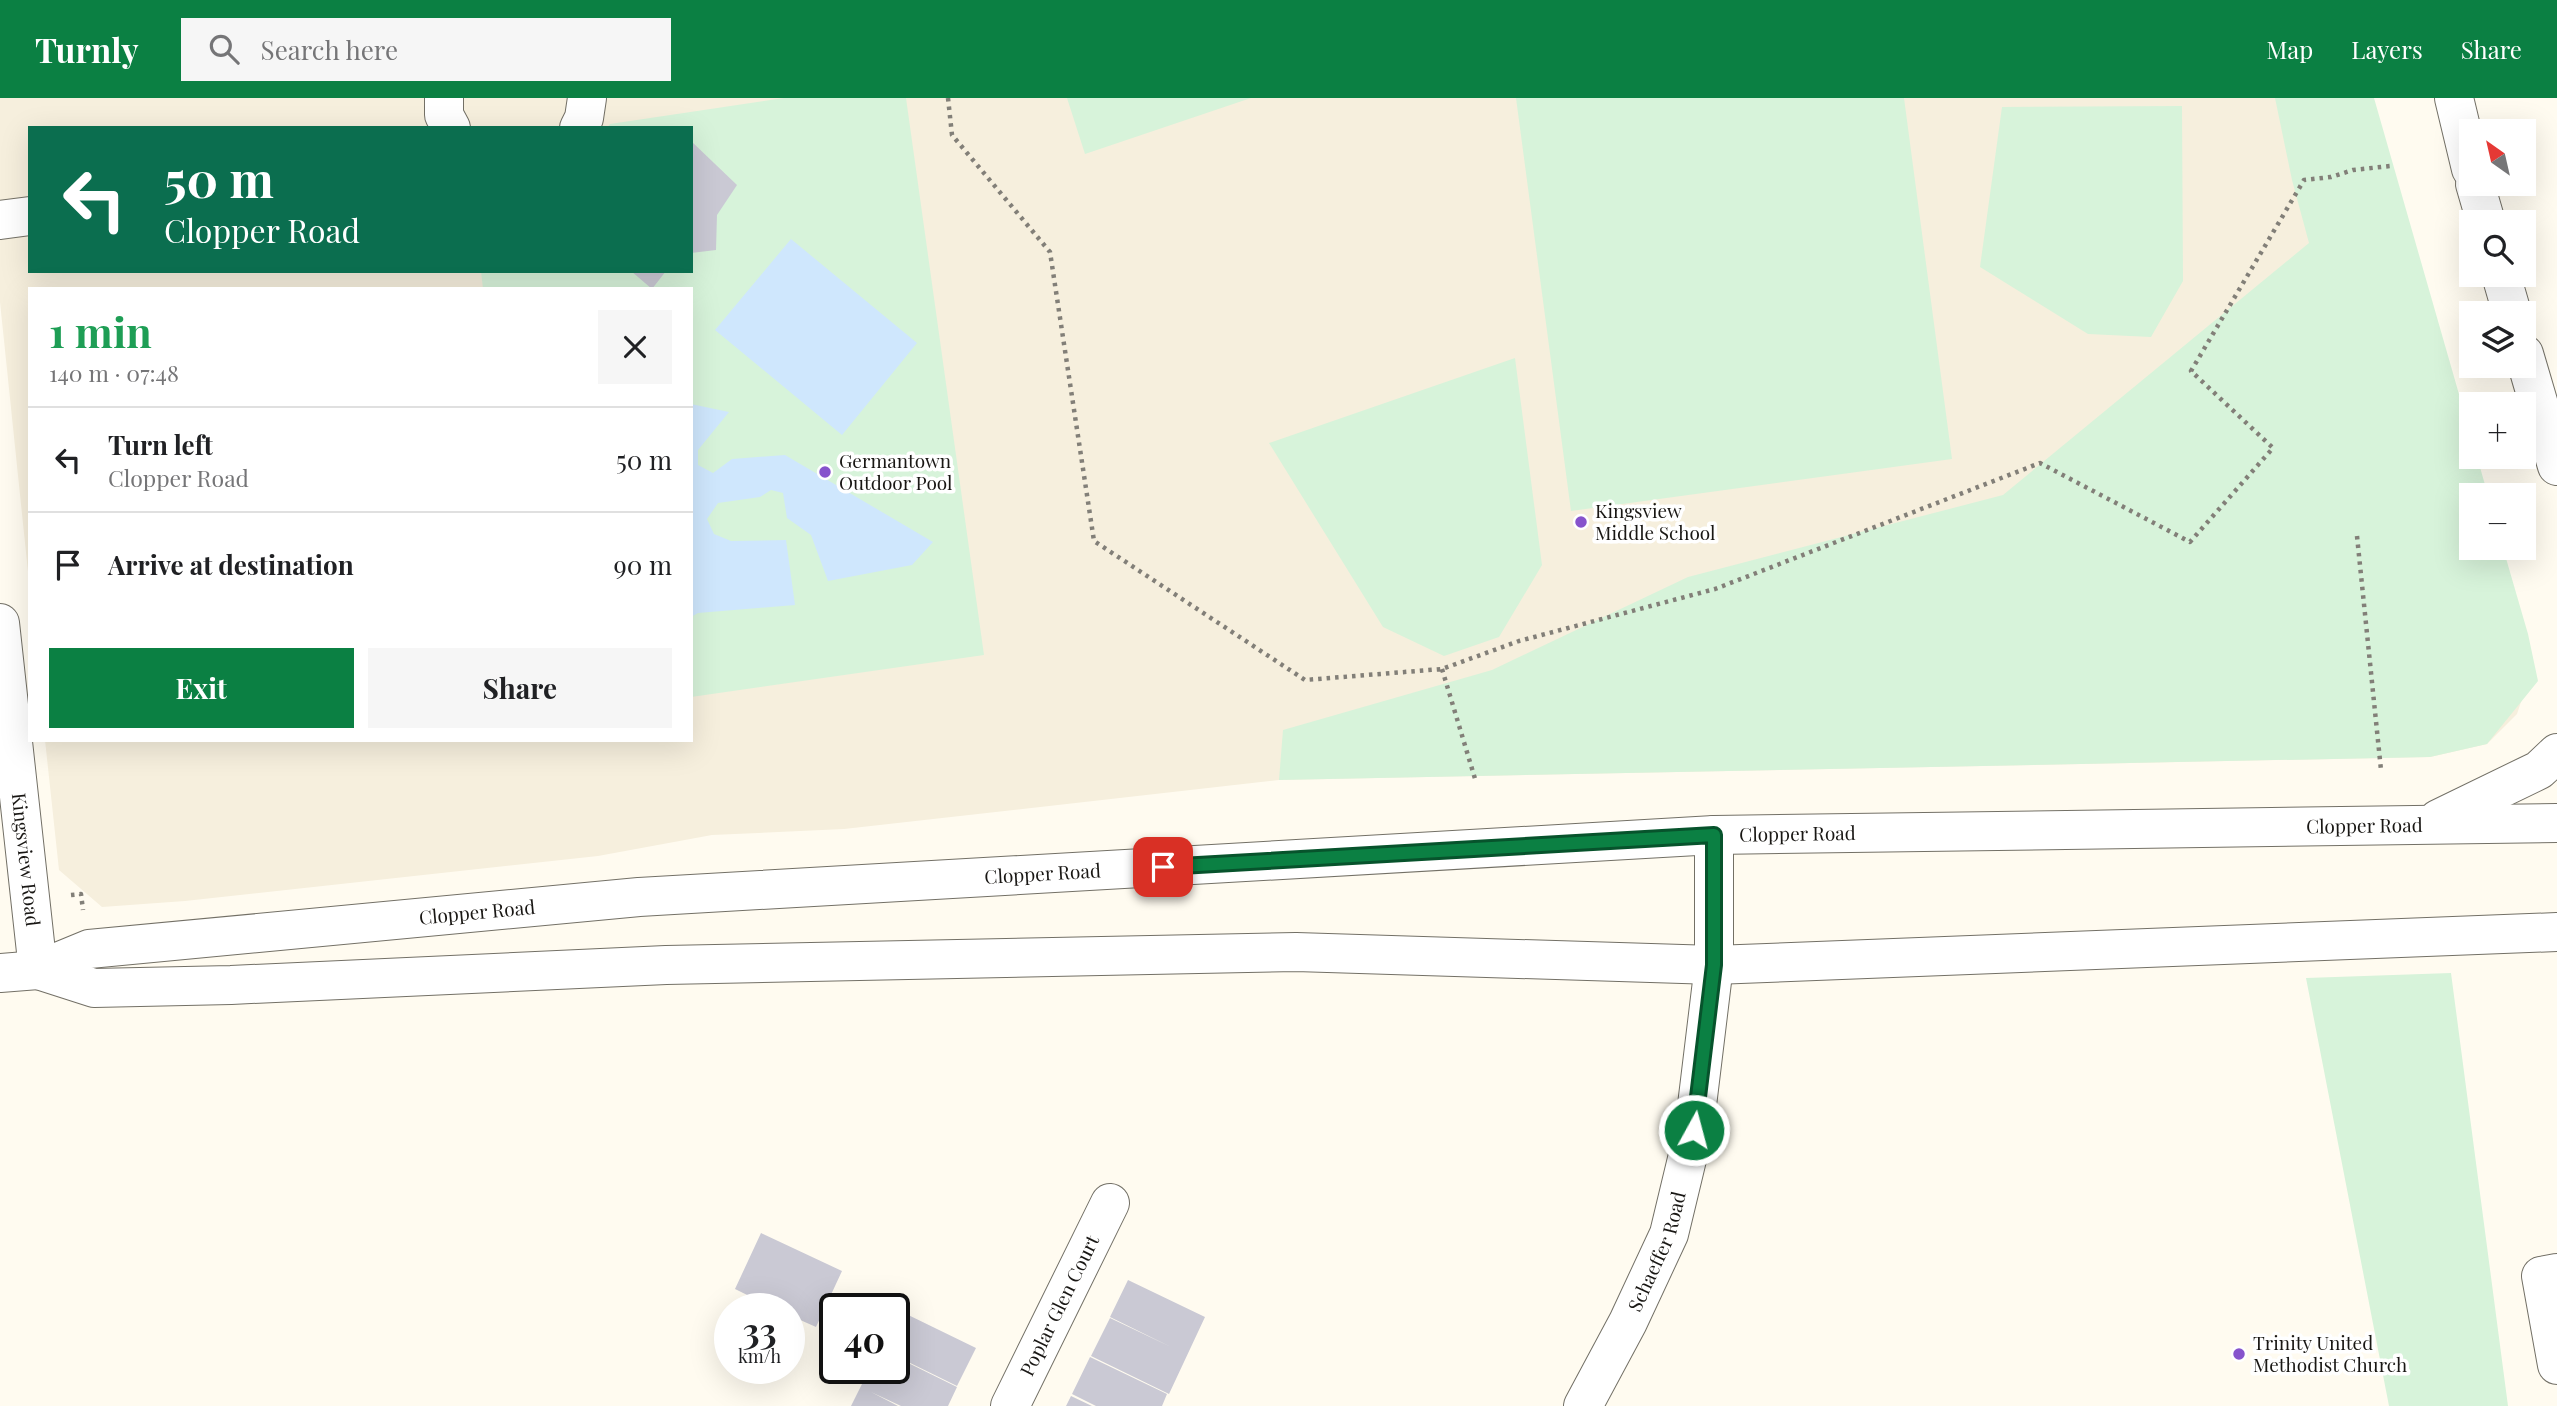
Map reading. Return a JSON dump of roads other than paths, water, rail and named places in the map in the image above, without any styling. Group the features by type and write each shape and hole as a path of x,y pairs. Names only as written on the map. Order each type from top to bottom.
{"main road":[{"path":"444,98 444,115 450,126"},
{"path":"580,126 587,98"},
{"path":"2454,98 2459,119"},
{"path":"0,220 28,216"},
{"path":"2531,378 2557,466"},
{"name":"Kingsview Road","path":"0,623 38,970"},
{"path":"2427,824 2539,770 2557,752"},
{"name":"Clopper Road","path":"0,973 38,970 89,949 639,897 1714,835 2557,823"},
{"name":"Schaeffer Road","path":"1583,1406 1628,1322 1669,1234 1694,1130 1714,965 1714,835"},
{"name":"Clopper Road","path":"38,970 94,988 666,965 1296,952 1714,965 2557,932"},
{"name":"Poplar Glen Court","path":"1010,1406 1110,1203"},
{"path":"2557,1273 2541,1276 2557,1365"}],"water":[{"path":"791,239 917,343 842,435 715,330"},
{"path":"693,404 729,412 698,450 698,465 713,473 732,459 785,455 933,542 912,565 828,581 811,535 787,518 783,493 771,490 760,497 718,503 707,519 714,534 731,541 786,540 795,605 698,613 693,616"}],"place":[{"name":"Germantown Outdoor Pool","path":"825,472"},
{"name":"Kingsview Middle School","path":"1581,522"},
{"name":"Trinity United Methodist Church","path":"2239,1354"}]}
